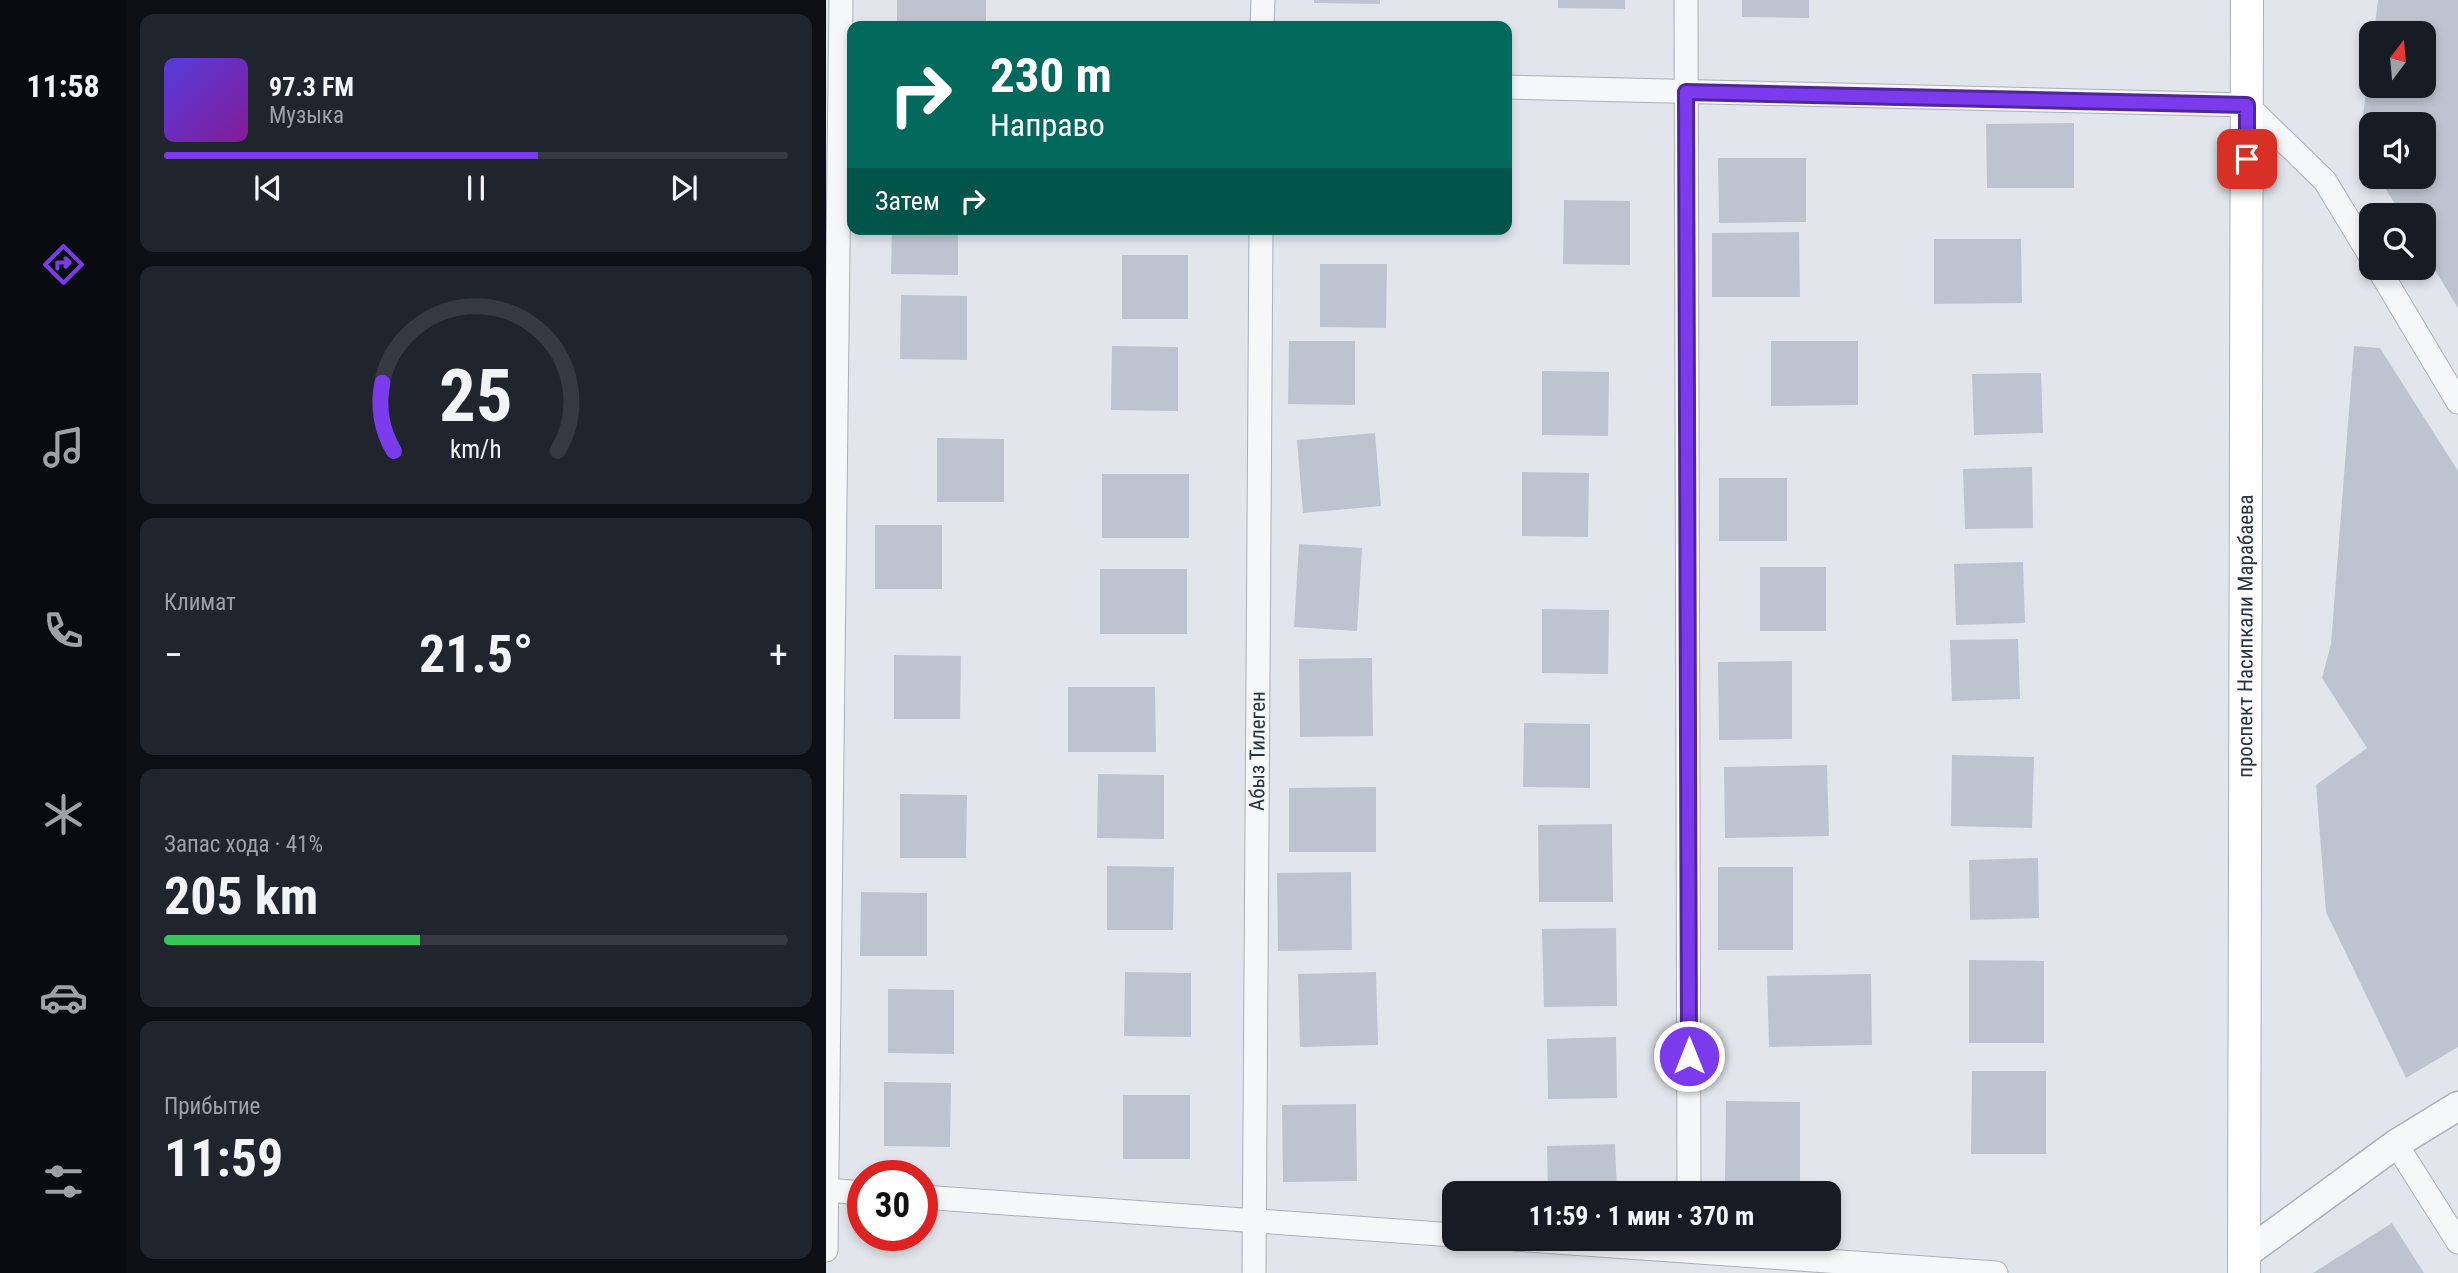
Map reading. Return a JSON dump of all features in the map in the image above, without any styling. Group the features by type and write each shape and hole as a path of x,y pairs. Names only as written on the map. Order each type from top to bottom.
{"main road":[{"name":"проспект Насипкали Марабаева","path":"2244,1264 2247,0"}],"street":[{"path":"826,1251 841,0"},
{"path":"1262,21 1263,0"},
{"path":"1686,0 1689,1181"},
{"path":"1512,87 2247,105 2325,181 2359,237"},
{"name":"Абыз Тилеген","path":"1254,1273 1261,235"},
{"path":"2385,280 2458,402"},
{"path":"2244,1264 2396,1144 2458,1106"},
{"path":"2396,1144 2458,1242"},
{"path":"826,1190 847,1192"},
{"path":"938,1198 1442,1234"},
{"path":"1655,1251 1996,1273"}],"building":[{"path":"897,0 986,0 986,21 897,21"},
{"path":"1314,0 1380,0 1380,4 1314,3"},
{"path":"1558,0 1625,0 1625,9 1558,8"},
{"path":"1742,0 1809,0 1809,18 1742,17"},
{"path":"2378,0 2458,0 2458,308 2436,272 2436,203 2394,203 2386,189 2436,189 2436,112 2363,112 2365,98 2436,98 2436,21 2375,21"},
{"path":"2074,123 2074,188 1987,188 1986,124"},
{"path":"1718,158 1806,158 1806,222 1719,223"},
{"path":"1564,200 1630,201 1630,265 1563,264"},
{"path":"1799,232 1800,297 1712,297 1712,233"},
{"path":"892,235 958,235 958,275 891,274"},
{"path":"1934,239 2021,239 2022,303 1934,304"},
{"path":"1122,255 1188,255 1188,319 1122,319"},
{"path":"1320,264 1387,264 1386,328 1320,327"},
{"path":"901,295 967,296 967,360 900,359"},
{"path":"1289,341 1355,341 1355,405 1288,404"},
{"path":"1771,341 1858,341 1858,405 1771,406"},
{"path":"1112,346 1178,347 1178,411 1111,410"},
{"path":"2354,346 2380,348 2458,471 2458,1047 2406,1078 2326,912 2316,785 2367,748 2322,678 2331,644"},
{"path":"1542,371 1609,372 1608,436 1542,435"},
{"path":"2041,373 2043,433 1974,435 1972,374"},
{"path":"1375,433 1381,506 1303,513 1297,440"},
{"path":"937,438 1004,439 1004,502 937,502"},
{"path":"2032,467 2033,528 1965,529 1963,469"},
{"path":"1522,472 1589,473 1588,537 1522,536"},
{"path":"1102,474 1189,474 1189,538 1102,538"},
{"path":"1719,478 1787,478 1787,541 1719,541"},
{"path":"875,525 942,525 942,589 875,589"},
{"path":"1299,544 1362,548 1357,631 1294,627"},
{"path":"2023,562 2025,623 1956,625 1954,564"},
{"path":"1760,567 1826,567 1826,631 1760,631"},
{"path":"1100,569 1187,569 1187,634 1100,634"},
{"path":"1542,609 1609,610 1608,674 1542,673"},
{"path":"2018,639 2020,699 1952,701 1950,640"},
{"path":"894,655 961,656 960,719 894,719"},
{"path":"1372,658 1373,736 1300,737 1299,659"},
{"path":"1792,661 1792,739 1719,740 1718,662"},
{"path":"1068,687 1155,687 1156,752 1068,752"},
{"path":"1524,723 1590,724 1590,788 1523,787"},
{"path":"1952,755 2034,757 2032,828 1951,826"},
{"path":"1827,765 1829,836 1725,838 1724,767"},
{"path":"1098,774 1164,775 1164,839 1097,838"},
{"path":"1376,787 1376,852 1289,852 1289,788"},
{"path":"900,794 967,795 966,858 900,858"},
{"path":"1612,824 1613,902 1539,902 1538,825"},
{"path":"2038,858 2039,918 1970,920 1969,860"},
{"path":"1107,866 1174,867 1173,930 1107,930"},
{"path":"1718,867 1793,867 1793,950 1718,950"},
{"path":"1351,872 1352,950 1278,951 1277,873"},
{"path":"861,892 927,893 927,956 860,956"},
{"path":"1616,928 1617,1006 1544,1007 1542,929"},
{"path":"1969,960 2044,961 2044,1043 1969,1043"},
{"path":"1125,972 1191,973 1191,1037 1124,1036"},
{"path":"1376,972 1378,1045 1300,1047 1298,974"},
{"path":"1871,974 1872,1045 1769,1047 1767,976"},
{"path":"888,989 954,990 954,1054 888,1053"},
{"path":"1616,1037 1617,1098 1548,1099 1547,1039"},
{"path":"1972,1071 2046,1071 2046,1154 1971,1154"},
{"path":"884,1082 951,1083 950,1147 884,1146"},
{"path":"1123,1095 1190,1095 1190,1159 1123,1159"},
{"path":"1726,1101 1800,1102 1800,1181 1725,1181"},
{"path":"1356,1104 1357,1181 1283,1182 1282,1105"},
{"path":"1615,1144 1616,1181 1548,1181 1547,1146"},
{"path":"2392,1223 2424,1273 2313,1273"}],"route":[{"path":"1689,1056 1686,92 2247,105 2247,159"}]}
